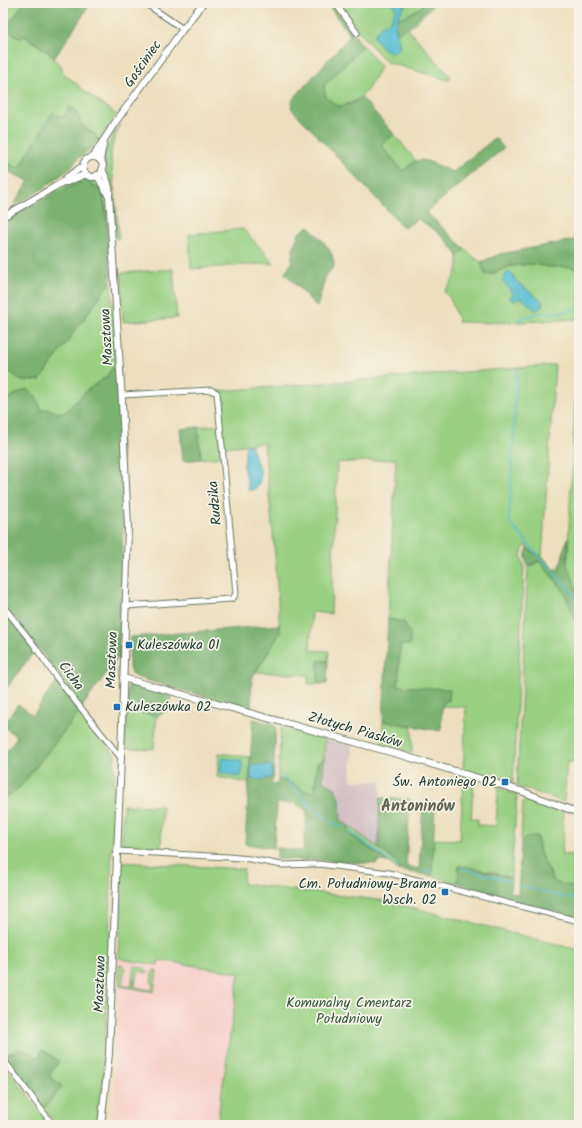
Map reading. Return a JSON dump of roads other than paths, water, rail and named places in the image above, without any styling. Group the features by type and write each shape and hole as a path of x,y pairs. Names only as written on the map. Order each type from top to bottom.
{"street":[{"path":"145,3 182,29"},
{"name":"Gościniec","path":"97,158 112,127 182,29 203,3"},
{"path":"334,3 357,33"},
{"path":"3,217 63,182 66,178 83,166 87,159 97,158 102,165 102,170 97,175 91,176 86,174 67,182 63,182"},
{"path":"83,166 86,174"},
{"name":"Masztowa","path":"102,170 108,186 109,196 122,395 128,527 109,1054 102,1125"},
{"name":"Masztowa","path":"97,175 109,196"},
{"name":"Rudzika","path":"122,395 211,390 217,393 236,593 234,598 231,599 126,606"},
{"name":"Cicha","path":"3,606 34,644 56,677 120,758"},
{"name":"Złotych Piasków","path":"123,678 400,755 521,791 579,813"},
{"path":"117,851 228,857 282,864 319,864 389,873 579,921"},
{"path":"3,1059 53,1125"}],"water":[{"path":"389,3 411,3 404,6 395,25 400,48 393,53 384,49 374,37 380,27 391,21 396,7"},
{"path":"511,272 517,282 542,301 542,305 539,309 535,310 523,299 519,298 515,301 510,299 510,296 514,295 502,280 507,273"},
{"path":"251,444 261,476 255,489 248,490 246,475 243,468 247,445"},
{"path":"222,759 241,760 243,769 241,776 238,777 221,773 220,769"},
{"path":"253,765 269,765 272,767 272,776 261,780 251,779 251,768"}],"waterway":[{"path":"519,319 539,313 564,312 579,309"},
{"path":"517,371 509,522 574,595 579,610"},
{"path":"281,774 314,810 343,828"},
{"path":"350,832 398,867"},
{"path":"462,868 509,881"},
{"path":"424,871 432,871"},
{"path":"518,885 555,895 579,899"}],"place":[{"name":"Kuleszówka 01","path":"129,645"},
{"name":"Kuleszówka 02","path":"117,707"},
{"name":"Św. Antoniego 02","path":"505,782"},
{"name":"Cm. Południowy-Brama Wsch. 02","path":"445,892"}],"district":[{"name":"Antoninów","path":"418,806"}],"park label":[{"name":"Komunalny Cmentarz Południowy","path":"349,1012"}]}
